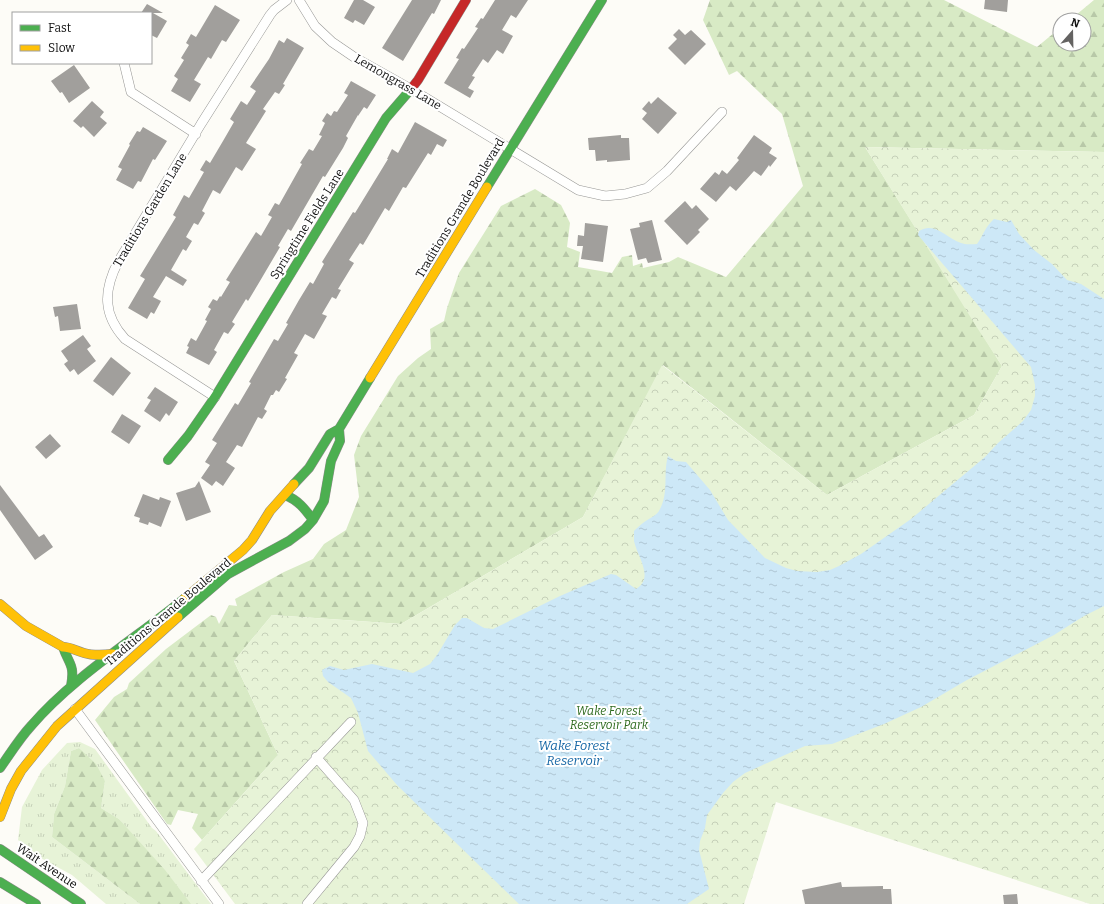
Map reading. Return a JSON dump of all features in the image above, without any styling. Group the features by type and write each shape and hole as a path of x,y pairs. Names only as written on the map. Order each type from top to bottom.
{"main road":[{"name":"Springtime Fields Lane","path":"168,460 188,436 215,397 386,118 418,80 466,0"},
{"name":"Traditions Grande Boulevard","path":"0,768 16,743 54,701 243,550 252,540 270,511 309,468 330,434 339,429 602,0"},
{"name":"Traditions Grande Boulevard","path":"0,817 11,789 27,762 57,726 164,628 228,574 290,541 313,520 324,501 331,461 340,440 339,429"},
{"path":"285,495 298,501 306,509 313,520"},
{"path":"0,604 26,626 62,647 70,647 90,654 113,654"},
{"path":"62,647 72,665 73,674 71,686"},
{"name":"Wait Avenue","path":"0,849 81,904"},
{"path":"3,886 36,904"}],"street":[{"name":"Traditions Garden Lane","path":"215,397 125,339 113,323 109,312 107,290 118,262 196,134 270,15 287,0"},
{"name":"Lemongrass Lane","path":"300,0 315,26 332,42 354,58 411,89 578,190 606,196 625,194 647,188 667,171 722,112"},
{"path":"124,64 131,92 196,134"},
{"path":"75,709 219,904"},
{"path":"201,881 351,722"},
{"path":"307,904 354,847 360,836 363,823 354,800 316,758"}],"green space":[{"path":"710,0 944,0 1037,47 1052,35 1052,52 1092,52 1092,12 1080,12 1094,0 1104,0 1104,152 865,147 1002,366 974,415 827,495 663,365 583,517 401,624 272,615 234,661 278,755 202,840 192,828 198,814 178,810 171,825 167,824 95,720 114,697 127,689 129,683 166,649 211,615 216,617 219,624 229,605 237,606 235,599 284,572 313,559 324,544 346,530 359,497 354,455 361,436 398,376 418,358 431,349 430,329 444,321 459,273 501,206 535,189 561,205 570,223 567,247 580,252 578,267 612,273 622,257 632,255 633,266 642,263 643,268 669,262 678,257 726,277 803,186 782,114 737,71 729,75 703,20"},
{"name":"Wake Forest Reservoir Park","path":"865,147 1104,152 1104,904 1090,904 776,802 744,904 235,904 194,849 278,755 234,661 272,615 401,624 583,517 662,365 827,495 974,415 1002,366"},
{"path":"80,742 95,749 152,828 156,831 211,904 190,904 119,819 101,808 105,781 79,748 71,751 65,786 54,814 52,837 140,904 106,904 72,875 39,857 18,840 22,807 42,770 67,743"},
{"path":"79,748 96,764 105,781 101,808 119,819 165,870 191,904 140,904 52,837 54,814 65,786 71,751"}],"water":[{"name":"Wake Forest Reservoir","path":"994,219 1007,222 1011,220 1019,234 1067,280 1081,284 1104,299 1104,606 1084,616 1054,635 967,680 921,707 884,724 832,744 805,746 745,773 733,782 723,793 707,815 699,850 709,889 687,904 519,904 397,785 368,751 358,713 351,698 328,682 323,676 322,670 330,666 344,670 372,664 413,673 430,664 455,625 462,618 467,618 484,628 493,629 560,596 611,574 616,575 636,589 644,579 645,573 634,541 634,531 655,515 663,503 668,456 676,461 686,462 710,490 728,520 765,558 786,568 797,571 817,572 830,570 861,554 911,519 985,457 998,443 1023,421 1031,410 1035,396 1035,385 1031,367 918,235 919,231 925,228 930,228 940,231 961,243 977,244"}],"building":[{"path":"354,0 363,0 375,7 364,25 355,20 353,23 344,18"},
{"path":"412,0 441,0 434,14 432,13 403,61 382,48"},
{"path":"495,0 528,0 516,18 511,15 502,30 513,36 503,54 497,50 488,63 483,59 472,76 475,77 468,88 474,91 470,98 444,83 459,59 456,58 462,48 464,49 478,28 475,27 481,18 483,19"},
{"path":"985,0 1008,0 1007,12 984,9"},
{"path":"147,4 163,13 153,13 167,21 157,38 152,36 152,12 142,12"},
{"path":"215,5 240,20 226,42 222,40 211,59 208,57 194,80 201,84 190,102 171,91 178,79 174,76 184,60 181,58 189,45 186,43 191,34 196,37"},
{"path":"679,29 685,35 691,30 706,44 685,65 668,48 677,39 673,35"},
{"path":"287,38 304,48 283,84 285,85 279,94 275,92 263,109 266,111 246,143 256,149 242,171 236,167 220,194 213,190 202,211 205,213 198,225 194,223 186,237 192,241 186,251 183,249 171,270 187,280 183,286 166,276 153,297 161,301 154,314 151,312 147,319 128,308 145,279 140,276 176,217 173,215 184,195 189,198 204,172 200,170 206,160 210,163 234,122 230,119 241,101 247,105 256,91 250,87 269,59 279,40 284,43"},
{"path":"74,65 90,88 69,103 62,92 60,93 51,81"},
{"path":"351,81 376,95 367,109 364,107 358,115 346,136 348,138 343,148 325,177 323,176 291,231 288,229 278,246 280,247 248,301 246,299 232,322 235,324 228,334 224,332 214,350 217,352 209,365 186,353 189,347 187,346 191,338 196,341 207,321 205,320 211,309 208,307 213,299 217,301 220,296 221,297 230,282 226,280 256,232 261,236 272,217 268,215 275,203 279,205 302,164 300,163 309,149 313,151 322,136 319,135 325,123 322,121 327,113 331,116 334,111 337,112 348,95 344,93"},
{"path":"658,97 677,113 658,134 642,119 647,113 642,109 649,101 651,104"},
{"path":"92,101 104,112 100,117 107,123 94,137 83,126 81,128 73,121"},
{"path":"415,122 447,140 443,147 437,144 431,155 428,153 406,188 403,187 389,211 385,208 363,245 360,243 349,260 354,263 338,289 341,290 336,299 332,297 322,314 327,316 314,339 305,334 294,353 298,355 279,392 276,390 273,395 271,395 264,409 267,411 262,419 258,417 242,447 237,445 226,462 235,468 223,486 216,481 212,486 201,478 210,465 205,462 217,443 212,440 235,403 238,405 251,383 249,382 274,339 278,341 299,300 310,282 313,284 324,264 322,262 353,212 355,213 388,159 392,149 398,153"},
{"path":"143,127 167,141 155,160 153,159 141,182 138,181 133,189 116,180 122,169 118,167 137,131 140,132"},
{"path":"621,135 621,138 629,138 630,160 607,162 607,160 596,161 595,150 589,150 588,138"},
{"path":"754,135 772,148 769,153 777,158 770,167 769,165 761,176 754,171 736,191 730,186 716,202 700,189 715,172 719,175 722,170 727,174 739,160 737,158"},
{"path":"685,201 692,209 696,205 709,219 698,230 700,232 687,245 664,221"},
{"path":"652,220 662,260 648,263 646,258 638,260 630,229 640,227 639,223"},
{"path":"585,223 608,226 603,262 581,259 583,246 577,246 578,235 584,236"},
{"path":"77,304 81,329 60,331 58,316 55,317 53,307"},
{"path":"83,335 91,346 87,349 96,361 78,375 74,369 70,372 64,364 68,361 61,351"},
{"path":"111,357 131,373 113,396 93,381"},
{"path":"155,387 178,402 169,416 166,413 160,422 144,411 151,400 147,398"},
{"path":"122,414 141,426 129,444 111,432"},
{"path":"50,434 61,446 46,459 35,447"},
{"path":"199,481 211,512 186,521 176,493 195,487"},
{"path":"0,485 39,537 44,534 53,547 35,560 0,510"},
{"path":"143,494 159,500 160,497 171,501 161,527 149,522 148,525 139,522 140,518 134,516"},
{"path":"841,882 842,887 883,886 883,889 891,889 892,904 805,904 802,890"},
{"path":"1017,894 1018,904 1004,904 1003,895"}],"traffic: fast":[{"path":"487,187 602,0"},
{"path":"168,460 188,436 215,397 386,118 411,89"},
{"path":"178,617 228,574 289,541 305,529 313,520 324,501 331,461 340,441 339,429 370,378"},
{"path":"294,484 309,468 330,434 339,429"},
{"path":"285,495 294,499 301,505 313,520"},
{"path":"0,768 27,731 66,691 185,598"},
{"path":"63,647 72,669 71,686"},
{"path":"0,849 81,904"},
{"path":"0,882 36,904"}],"traffic: slow":[{"path":"370,378 487,187"},
{"path":"185,598 243,550 252,540 270,511 294,484"},
{"path":"0,604 26,626 63,647 91,655 113,654"},
{"path":"0,817 11,789 21,771 57,726 178,617"}],"traffic: jam":[{"path":"411,89 418,80 466,0"}]}
